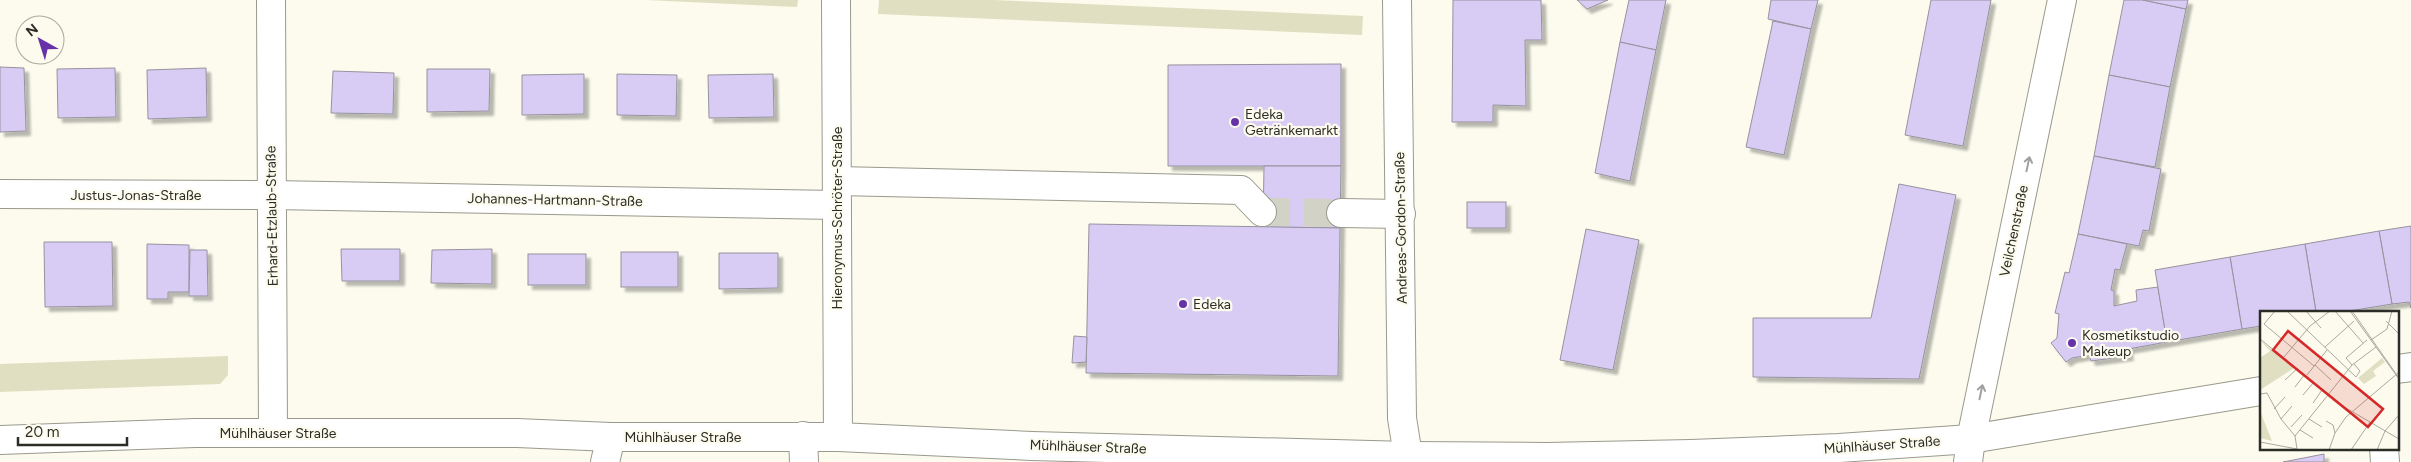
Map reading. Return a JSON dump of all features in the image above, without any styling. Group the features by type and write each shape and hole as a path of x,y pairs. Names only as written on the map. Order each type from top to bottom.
{"street":[{"name":"Erhard-Etzlaub-Straße","path":"270,0 273,432"},
{"name":"Hieronymus-Schröter-Straße","path":"836,0 838,437"},
{"name":"Andreas-Gordon-Straße","path":"1397,0 1402,418 1408,459"},
{"name":"Veilchenstraße","path":"1970,451 2062,0"},
{"name":"Johannes-Hartmann-Straße","path":"272,195 1241,190 1262,212"},
{"name":"Justus-Jonas-Straße","path":"0,194 272,195"},
{"path":"1341,213 1401,214"},
{"path":"2398,369 2411,367"},
{"name":"Mühlhäuser Straße","path":"0,440 273,432 517,433 608,450 803,449 838,437 1032,454 1408,459 1691,454 1839,448 1970,451 2260,391"}],"green space":[{"path":"646,0 798,0 797,7"},
{"path":"879,0 993,0 1363,16 1362,35 878,14"},
{"path":"228,356 228,375 220,384 0,392 0,364"}],"building":[{"path":"1453,0 1541,0 1542,40 1525,40 1526,106 1493,105 1493,122 1452,122"},
{"path":"1577,0 1608,0 1587,9"},
{"path":"1629,0 1666,0 1656,50 1620,42"},
{"path":"1771,0 1818,0 1811,29 1768,19"},
{"path":"1931,0 1991,0 1963,146 1905,135"},
{"path":"2124,0 2143,0 2186,9 2170,87 2109,75"},
{"path":"2143,0 2188,0 2186,9"},
{"path":"1773,21 1811,29 1784,155 1746,147"},
{"path":"1620,42 1656,50 1630,181 1595,173"},
{"path":"1341,64 1341,166 1168,166 1168,65"},
{"path":"0,67 24,68 26,131 0,132"},
{"path":"115,68 116,117 58,118 57,69"},
{"path":"206,68 207,117 148,119 147,70"},
{"path":"427,69 490,69 489,111 427,112"},
{"path":"333,71 394,73 393,114 331,113"},
{"path":"584,74 584,114 522,115 522,75"},
{"path":"617,74 677,75 676,116 617,115"},
{"path":"773,74 774,117 709,118 708,75"},
{"path":"2109,75 2170,87 2155,167 2094,156"},
{"path":"2094,156 2161,169 2149,231 2143,230 2139,246 2078,234"},
{"path":"1264,166 1341,166 1340,228 1263,227"},
{"path":"1899,184 1956,195 1919,379 1753,377 1753,318 1871,318"},
{"path":"1467,202 1506,202 1506,228 1467,228"},
{"path":"1089,224 1340,228 1338,376 1086,373"},
{"path":"2411,226 2411,308 2409,302 2392,304 2379,231"},
{"path":"1586,229 1639,240 1613,370 1560,360"},
{"path":"2379,231 2392,304 2349,311 2316,311 2305,244"},
{"path":"2078,234 2127,244 2120,270 2115,269 2111,290 2114,291 2114,306 2137,301 2136,290 2158,287 2167,342 2128,349 2129,356 2091,361 2089,355 2072,358 2066,362 2051,343 2057,338 2059,314 2055,313 2065,272 2069,273"},
{"path":"44,242 112,242 113,306 45,307"},
{"path":"147,244 189,245 189,292 168,292 168,299 147,299"},
{"path":"2305,244 2316,311 2260,311 2260,326 2242,329 2230,257"},
{"path":"341,249 400,249 400,281 342,281"},
{"path":"492,249 492,284 431,283 432,250"},
{"path":"190,250 207,250 208,296 189,296"},
{"path":"621,252 678,252 678,287 621,287"},
{"path":"719,253 778,253 778,288 719,289"},
{"path":"528,254 586,254 586,285 528,285"},
{"path":"2230,257 2242,329 2167,342 2155,270"},
{"path":"1074,336 1087,337 1086,362 1072,363"},
{"path":"2324,454 2324,462 2283,462"}],"tunnel":[{"path":"1262,212 1341,213"}],"place":[{"name":"Edeka Getränkemarkt","path":"1235,122"},
{"name":"Edeka","path":"1183,304"},
{"name":"Kosmetikstudio Makeup","path":"2072,343"}]}
